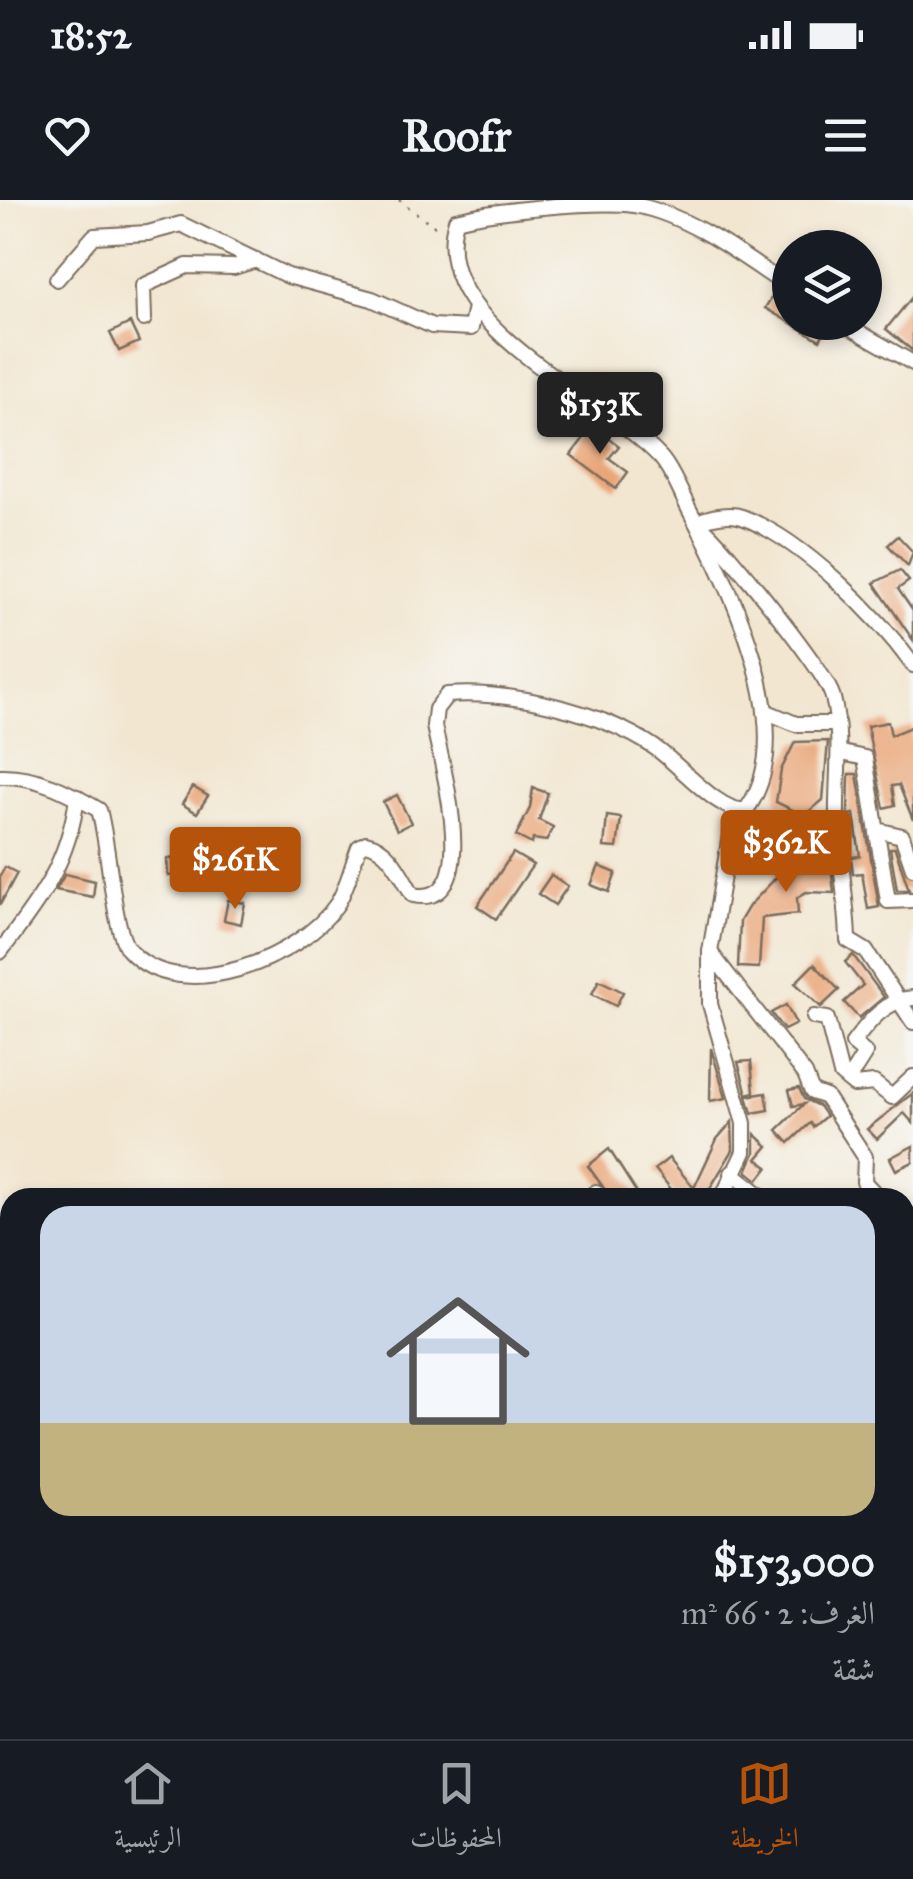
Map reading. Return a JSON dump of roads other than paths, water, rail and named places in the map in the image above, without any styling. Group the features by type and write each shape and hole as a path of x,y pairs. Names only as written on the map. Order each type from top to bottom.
{"street":[{"path":"0,776 21,776 77,797 99,810 109,845 116,926 129,950 156,970 191,975 237,970 272,959 309,933 338,904 359,847 366,843 378,846 392,860 413,894 428,898 440,893 450,878 453,851 434,726 436,709 447,695 474,693 604,718 689,772 718,803 734,812 746,810 758,794 766,764 765,711 738,615 696,522 664,462 624,423 525,358 475,306 459,271 451,238 456,220 483,213 632,204 676,219 772,277"},
{"path":"56,279 94,236 148,232 181,224 288,276 372,299 432,326 471,328 475,306"},
{"path":"144,319 144,286 187,266 234,267 256,260"},
{"path":"873,340 913,363"},
{"path":"696,522 742,516 796,550 884,624 913,665"},
{"path":"696,522 757,589 833,694 842,753 836,772 837,815 848,940 866,951 894,999 913,1022"},
{"path":"765,711 796,724 836,724"},
{"path":"842,753 865,758 888,902 913,900"},
{"path":"0,952 40,902 72,838 77,797"},
{"path":"726,1188 744,1152 744,1123 710,1004 710,952 734,812"},
{"path":"877,830 902,836 913,868"},
{"path":"710,952 805,1074 812,1092 826,1098 865,1157 864,1182 869,1188"},
{"path":"848,1080 865,1053 853,1043 894,999 913,998"},
{"path":"814,1016 827,1019 841,1074 854,1085 874,1083 892,1096 913,1077"},
{"path":"732,1173 751,1188"}]}
